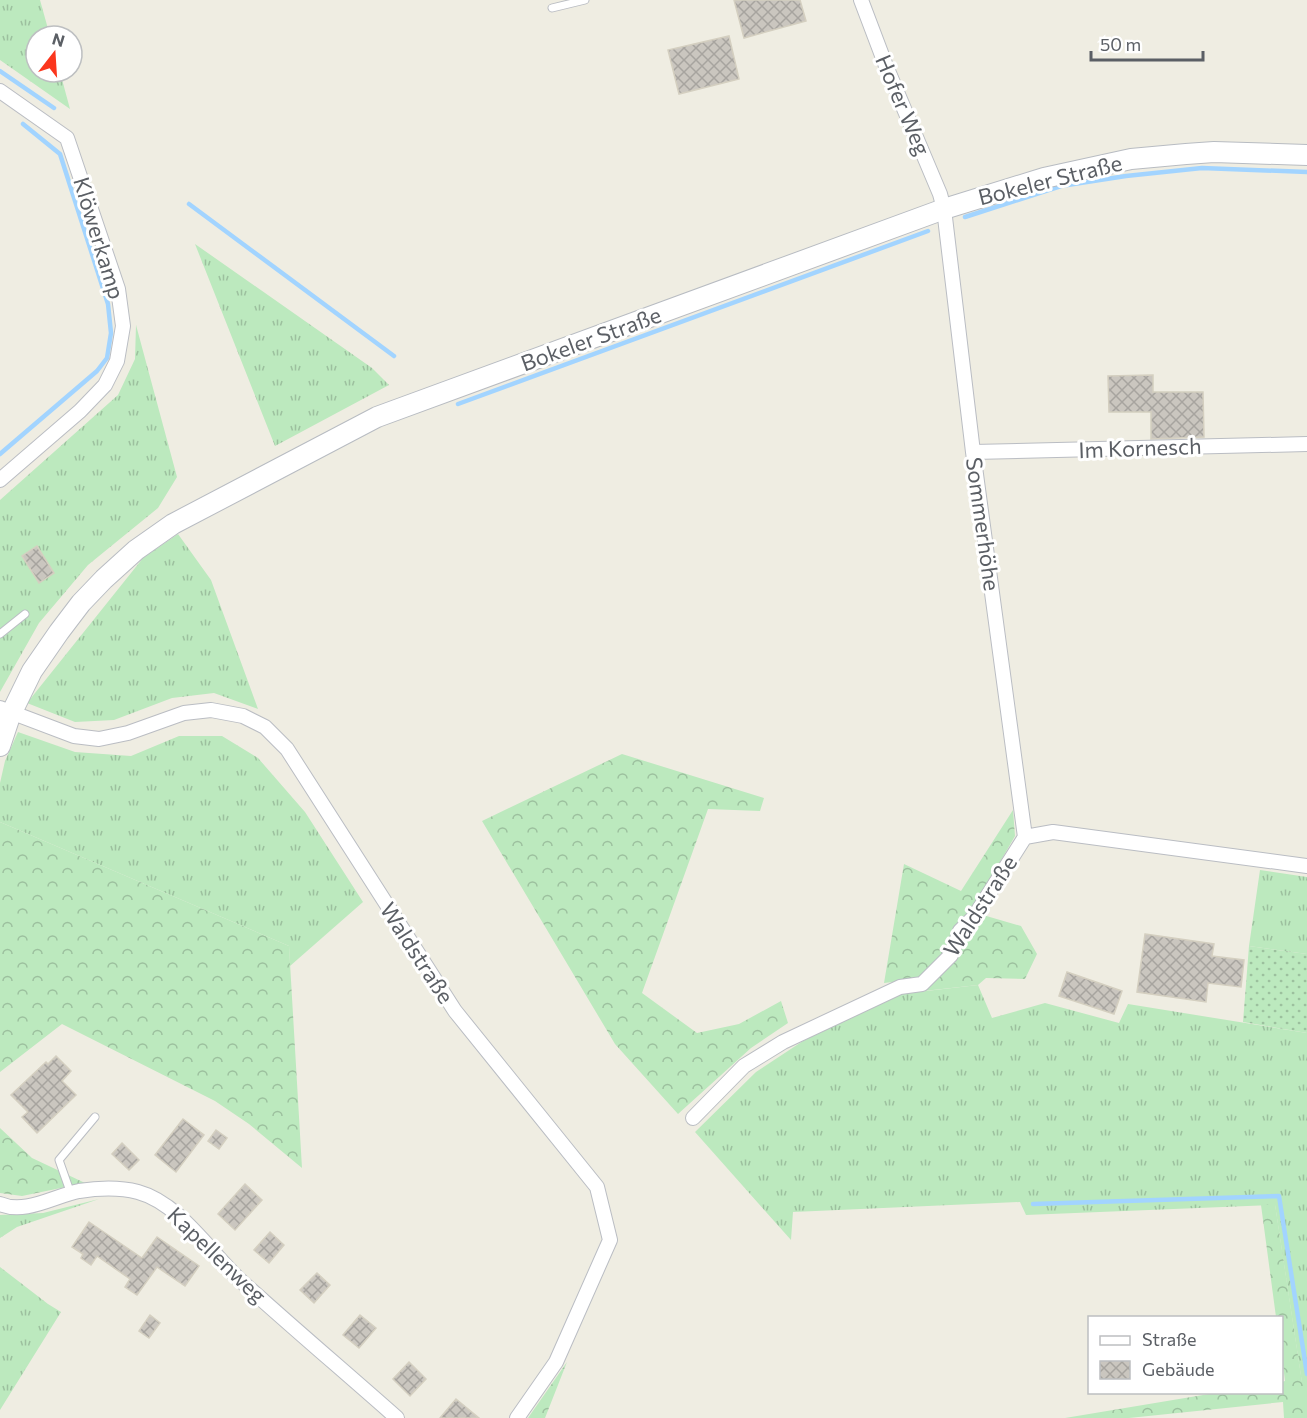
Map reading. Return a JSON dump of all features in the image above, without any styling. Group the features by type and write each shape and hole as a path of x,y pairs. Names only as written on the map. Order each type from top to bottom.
{"street":[{"name":"Hofer Weg","path":"861,0 940,194 944,210"},
{"name":"Klöwerkamp","path":"0,91 67,138 118,289 123,326 117,361 105,385 80,411 0,480"},
{"name":"Bokeler Straße","path":"0,746 6,710 32,670 81,603 136,550 173,524 377,417 944,210 1044,178 1131,159 1214,152 1307,155"},
{"name":"Sommerhöhe","path":"944,210 973,452 1025,837"},
{"name":"Im Kornesch","path":"973,452 1307,444"},
{"name":"Waldstraße","path":"6,710 74,736 99,740 128,733 184,713 211,710 243,716 265,727 287,749 455,1011 597,1187 610,1240 556,1362 517,1418"},
{"name":"Waldstraße","path":"693,1118 744,1066 783,1042 900,987 922,984 951,955 960,931 974,917 1025,837 1053,832 1307,866"},
{"name":"Kapellenweg","path":"0,1204 8,1208 29,1206 71,1194 112,1188 139,1192 163,1204 181,1219 238,1278 397,1418"}],"lane":[{"path":"552,8 585,0"},
{"path":"0,634 26,614"},
{"path":"71,1194 59,1160 94,1118"}],"green space":[{"path":"0,0 40,0 47,24 24,24 24,77 0,60"},
{"path":"34,84 63,84 70,109"},
{"path":"195,244 372,368 389,385 275,446"},
{"path":"136,325 177,477 158,508 88,565 39,623 0,692 0,500 118,395 135,359"},
{"path":"178,534 211,580 258,709 214,693 172,698 114,720 75,722 27,703 143,558"},
{"path":"18,732 75,752 131,756 179,736 222,736 258,758 305,812 363,902 290,966 289,946 0,822 0,783 5,761"},
{"path":"622,754 764,798 760,811 708,809 642,993 697,1033 739,1024 781,1001 788,1023 751,1048 678,1114 615,1044 482,821"},
{"path":"1013,810 1015,836 970,914 953,929 945,952 918,979 884,983 904,864 961,891"},
{"path":"0,822 289,946 302,1168 249,1124 215,1101 62,1024 0,1072"},
{"path":"1260,870 1307,877 1307,954 1249,946"},
{"path":"983,915 1021,926 1037,954 1025,979 986,978 978,985 924,991 955,962 965,936"},
{"path":"1249,946 1307,954 1307,1033 1243,1022"},
{"path":"978,985 992,1018 1045,1003 1119,1023 1128,1004 1307,1033 1307,1382 1302,1383 1275,1205 1026,1215 1020,1202 793,1212 791,1240 695,1132 756,1072 803,1041 900,994"},
{"path":"0,1128 32,1158 85,1183 22,1196 0,1193"},
{"path":"99,1199 17,1227 0,1238 0,1215 43,1213"},
{"path":"1275,1204 1302,1382 1307,1382 1307,1418 1284,1418 1283,1402 1129,1418 1065,1418 1209,1394 1283,1394 1283,1382 1285,1381 1283,1316 1276,1316 1261,1205"},
{"path":"0,1267 61,1312 0,1410"},
{"path":"567,1362 545,1418 528,1418"}],"building":[{"path":"734,0 800,0 806,21 744,38"},
{"path":"729,36 739,79 679,94 668,50"},
{"path":"1153,375 1153,392 1203,392 1204,437 1151,439 1151,412 1109,412 1108,376"},
{"path":"37,546 54,573 39,583 22,556"},
{"path":"1145,934 1214,944 1212,956 1244,960 1241,987 1208,983 1206,1002 1137,992"},
{"path":"1067,972 1122,991 1114,1014 1059,996"},
{"path":"56,1056 71,1071 62,1081 76,1095 37,1133 22,1117 28,1112 11,1095 46,1062 48,1064"},
{"path":"183,1119 204,1135 176,1172 155,1155"},
{"path":"216,1130 227,1138 219,1149 208,1141"},
{"path":"122,1143 139,1160 129,1170 112,1154"},
{"path":"245,1184 262,1200 235,1230 218,1214"},
{"path":"89,1222 142,1258 157,1237 199,1266 185,1286 157,1267 137,1295 125,1287 130,1279 97,1256 91,1265 81,1258 83,1254 72,1247"},
{"path":"270,1232 284,1245 269,1263 254,1250"},
{"path":"317,1273 330,1285 314,1303 300,1290"},
{"path":"150,1315 160,1323 149,1338 139,1331"},
{"path":"360,1315 376,1328 359,1348 343,1335"},
{"path":"409,1362 426,1379 410,1396 393,1379"},
{"path":"456,1399 479,1418 440,1418"}],"waterway":[{"path":"0,71 54,108"},
{"path":"0,454 97,371 107,358 111,333 108,304 60,154 23,124"},
{"path":"965,217 1061,186 1126,176 1202,168 1307,172"},
{"path":"189,204 394,356"},
{"path":"458,404 928,231"},
{"path":"1033,1204 1279,1196 1307,1374"}]}
